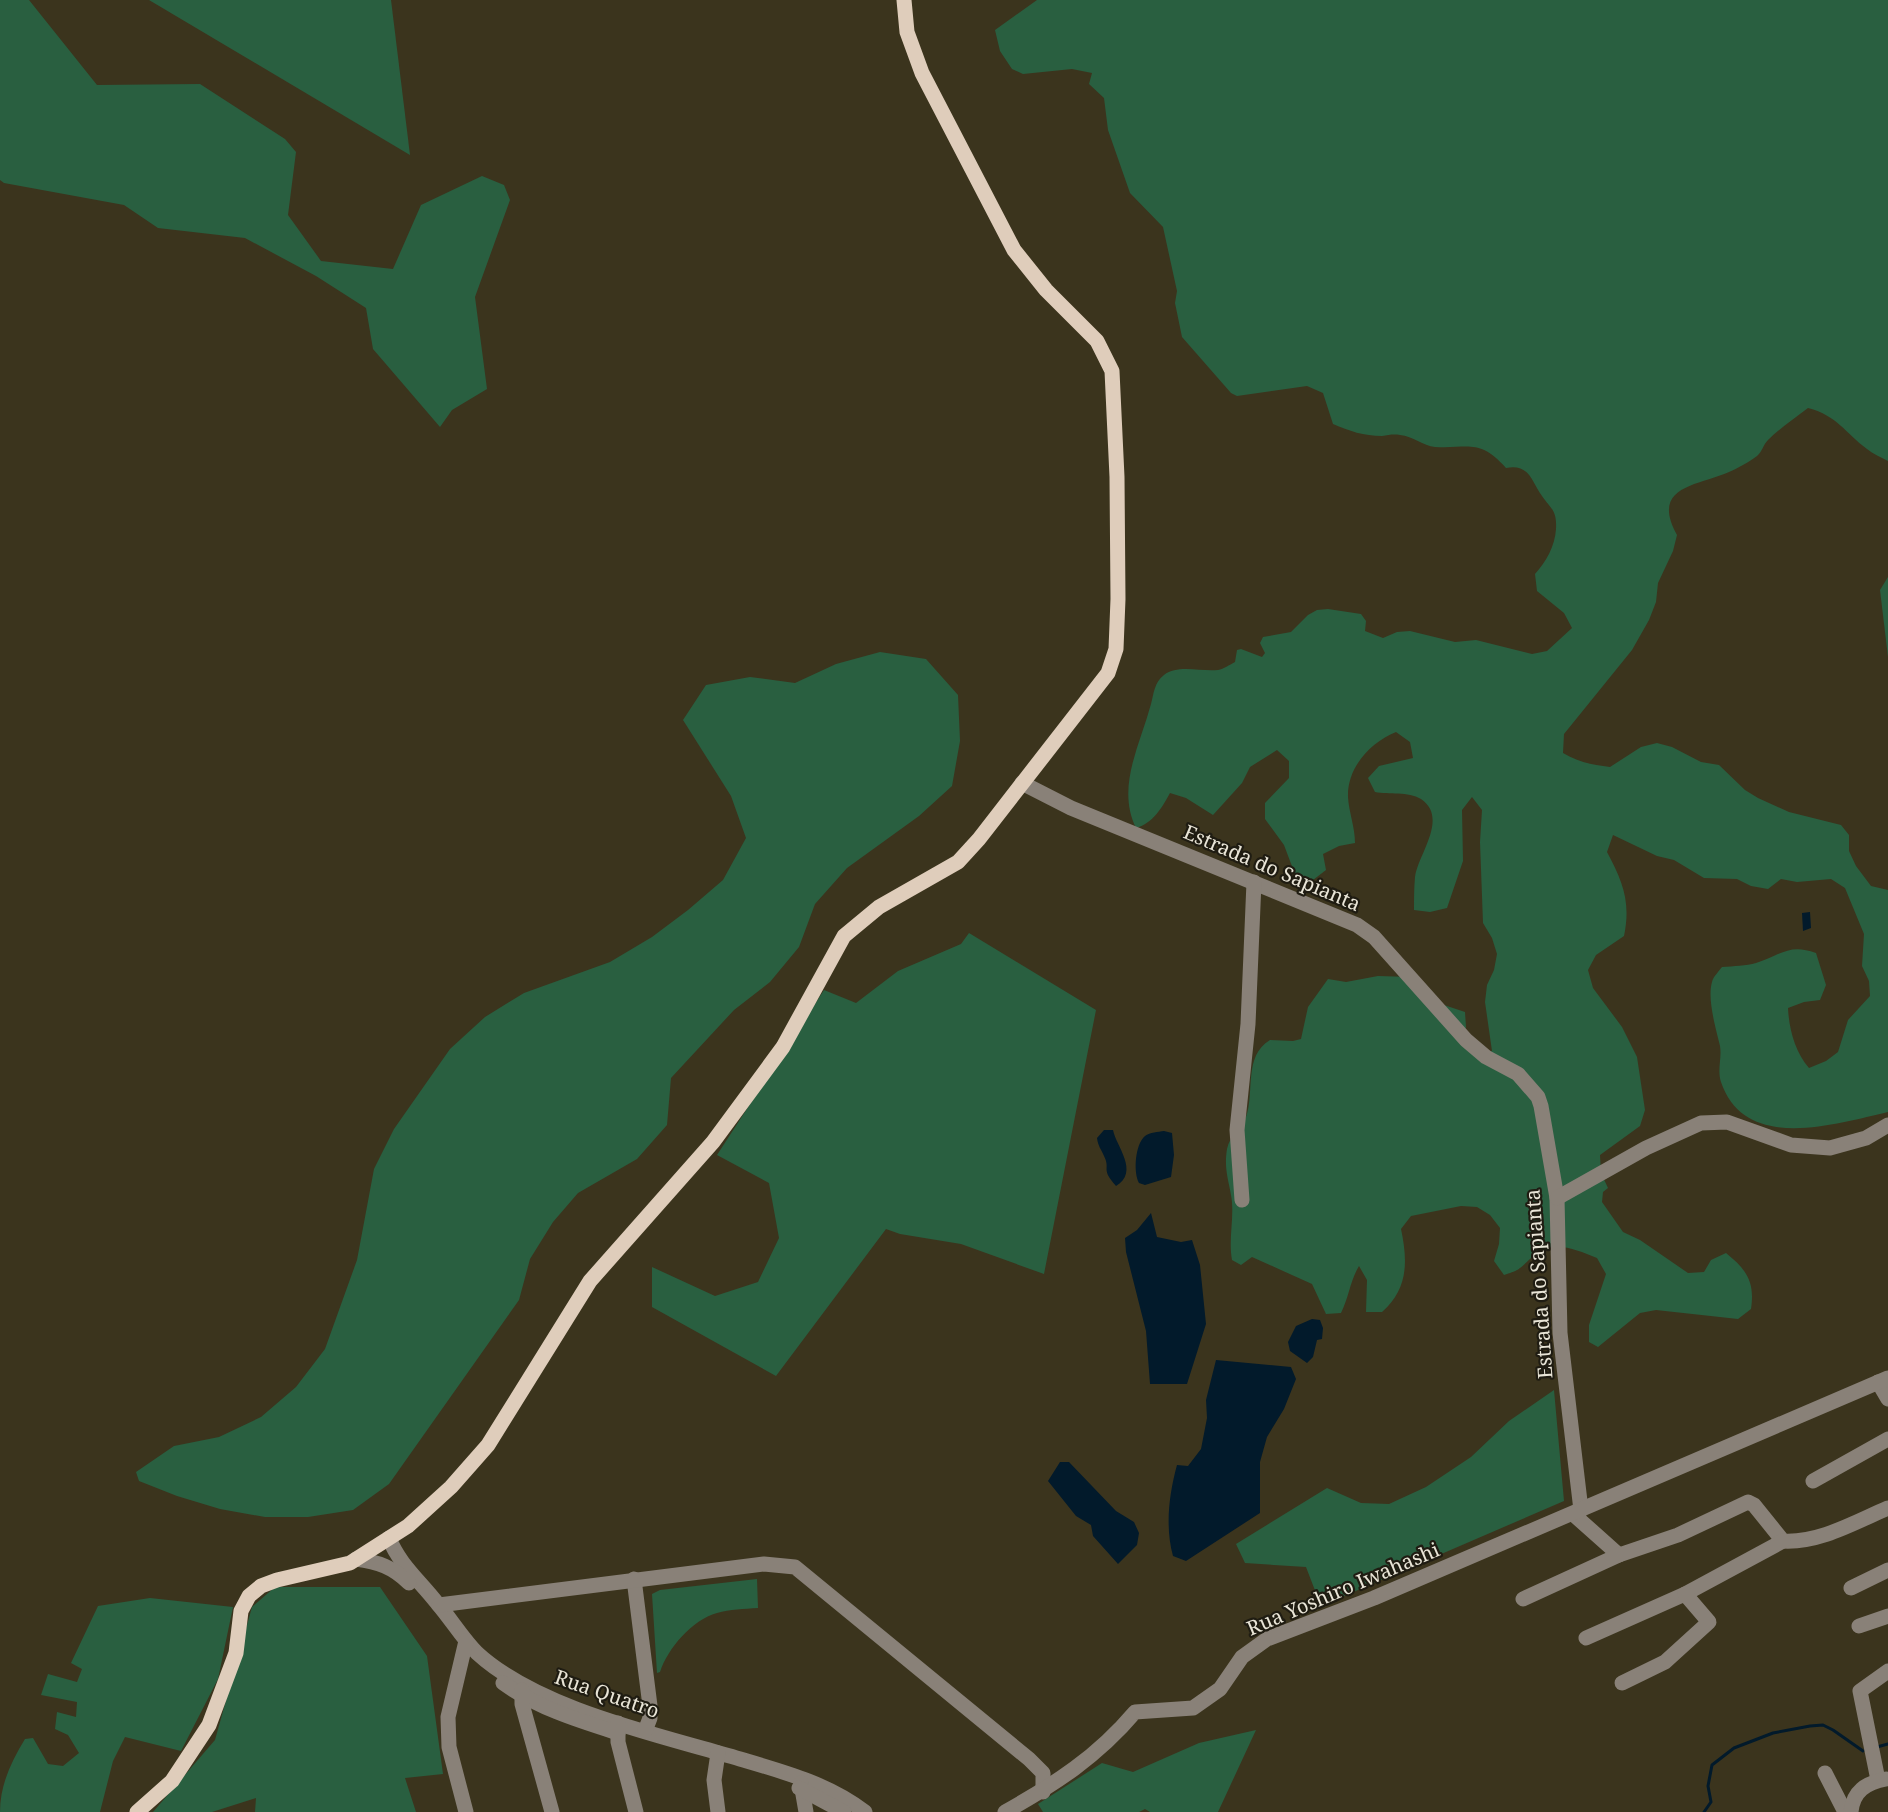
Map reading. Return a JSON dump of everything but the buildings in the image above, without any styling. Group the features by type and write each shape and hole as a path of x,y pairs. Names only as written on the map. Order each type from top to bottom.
{"main road":[{"path":"137,1812 172,1781 209,1725 236,1653 241,1611 249,1596 261,1586 278,1580 333,1568 356,1559 389,1538 451,1487 488,1445 590,1281 608,1258 686,1174 783,1047 844,936 879,907 958,862 1096,692 1108,674 1116,649 1117,477 1112,371 1097,341 1046,290 1014,250 922,73 908,32 904,0"}],"street":[{"name":"Estrada do Sapianta","path":"1022,783 1071,808 1357,925 1374,937 1466,1040 1486,1057 1518,1074 1530,1086 1541,1106 1557,1198 1560,1333 1577,1512"},
{"path":"1242,1200 1237,1130 1248,1024 1254,882"},
{"path":"1557,1198 1646,1148 1701,1123 1727,1122 1791,1145 1830,1148 1866,1138 1888,1125"},
{"path":"1619,1555 1577,1512 1883,1380 1888,1399"},
{"path":"1813,1481 1888,1439"},
{"path":"1522,1599 1619,1555 1678,1535 1748,1502 1754,1505 1783,1541"},
{"path":"1587,1638 1685,1594 1783,1541 1817,1537 1888,1508"},
{"name":"Rua Yoshiro Iwahashi","path":"1005,1812 1043,1792 1100,1749 1135,1712 1183,1710 1207,1701 1220,1689 1242,1657 1267,1640 1577,1512"},
{"name":"Rua Quatro","path":"389,1538 396,1557 439,1605 465,1646"},
{"name":"Rua Quatro","path":"356,1559 380,1562 400,1574 465,1646 522,1690 547,1696 618,1728 837,1794 865,1812"},
{"path":"439,1605 764,1564 795,1567 1029,1759 1043,1773 1043,1792"},
{"path":"1851,1588 1888,1570"},
{"path":"634,1579 650,1706 650,1718 645,1731"},
{"path":"1622,1683 1665,1662 1709,1622 1685,1594"},
{"path":"1859,1626 1888,1616"},
{"path":"465,1646 448,1717 449,1747 466,1812"},
{"path":"1851,1812 1852,1800 1860,1789 1883,1779 1860,1691 1888,1671"},
{"path":"522,1690 552,1812"},
{"path":"618,1728 618,1742 636,1812"},
{"name":"Rua Quatro","path":"618,1728 645,1731 718,1757"},
{"path":"718,1757 714,1780 718,1812"},
{"path":"1825,1773 1845,1812"},
{"path":"801,1783 806,1812"},
{"name":"Rua Quatro","path":"801,1783 844,1812"}],"green space":[{"path":"0,0 29,0 97,85 200,84 285,139 296,152 288,215 321,261 393,269 421,205 482,176 504,185 510,200 475,297 487,389 452,410 440,427 373,349 366,308 316,276 245,238 158,228 124,205 4,183 0,180"},
{"path":"149,0 391,0 410,155"},
{"path":"1037,0 1888,0 1888,461 1869,451 1827,415 1808,408 1772,436 1759,454 1751,460 1729,472 1681,490 1673,497 1669,506 1670,519 1677,535 1673,551 1658,583 1656,602 1649,620 1632,650 1564,734 1563,753 1592,764 1610,767 1641,747 1657,743 1672,747 1701,762 1719,765 1745,790 1758,798 1789,812 1841,825 1849,835 1849,851 1856,866 1871,886 1888,890 1888,1112 1818,1127 1770,1126 1750,1118 1733,1104 1721,1082 1720,1046 1711,997 1713,980 1722,967 1752,964 1785,951 1799,949 1816,953 1826,985 1820,1000 1804,1002 1788,1008 1791,1032 1804,1062 1809,1068 1826,1061 1838,1052 1848,1020 1870,996 1869,981 1862,966 1864,934 1845,888 1831,879 1797,882 1781,879 1768,889 1751,886 1737,879 1704,878 1674,860 1657,856 1613,835 1607,852 1624,892 1626,924 1624,936 1596,955 1588,970 1593,988 1622,1027 1637,1057 1645,1110 1640,1126 1600,1155 1601,1173 1608,1188 1603,1192 1602,1202 1623,1232 1640,1240 1688,1273 1704,1272 1711,1260 1726,1253 1733,1259 1748,1277 1752,1291 1751,1309 1738,1319 1656,1310 1640,1313 1598,1347 1589,1342 1589,1325 1606,1274 1597,1258 1563,1247 1547,1248 1519,1269 1504,1275 1494,1261 1499,1244 1500,1228 1490,1215 1477,1207 1461,1206 1411,1216 1401,1229 1405,1264 1401,1284 1391,1303 1382,1312 1366,1312 1367,1280 1359,1266 1341,1313 1326,1314 1312,1284 1252,1257 1241,1265 1232,1260 1232,1203 1226,1156 1231,1140 1246,1117 1249,1107 1251,1075 1256,1055 1270,1040 1301,1039 1308,1007 1328,979 1346,982 1378,976 1411,977 1432,1001 1465,1012 1466,1027 1461,1043 1475,1053 1492,1051 1485,1002 1487,985 1494,970 1497,954 1492,938 1483,923 1480,842 1482,810 1472,797 1462,810 1463,861 1447,908 1430,912 1414,910 1415,877 1432,826 1429,807 1421,799 1410,795 1375,792 1368,778 1379,766 1413,758 1410,742 1396,732 1378,742 1362,757 1352,776 1348,797 1355,843 1339,846 1323,854 1326,870 1313,880 1296,877 1284,845 1265,819 1265,803 1289,778 1289,761 1277,750 1250,767 1242,783 1213,815 1186,798 1170,793 1152,819 1136,828 1130,813 1129,782 1136,750 1156,685 1164,675 1176,670 1222,669 1235,662 1237,650 1241,649 1262,657 1265,653 1260,643 1263,637 1291,632 1308,615 1317,610 1328,609 1361,614 1366,621 1365,631 1383,638 1397,632 1410,631 1455,642 1476,640 1532,654 1547,651 1572,628 1564,613 1537,591 1535,574 1552,548 1556,518 1553,510 1525,471 1514,467 1506,468 1488,452 1481,449 1435,447 1405,436 1369,435 1345,429 1333,424 1323,393 1307,386 1237,396 1231,393 1182,337 1175,303 1177,291 1163,227 1130,193 1108,130 1104,98 1089,84 1092,73 1072,69 1023,74 1012,69 1000,51 995,30"},
{"path":"1888,577 1888,657 1880,590"},
{"path":"880,652 926,659 958,695 960,741 952,786 919,816 847,868 815,904 799,947 770,982 734,1010 671,1078 667,1125 637,1159 578,1193 553,1222 530,1259 519,1300 389,1484 353,1510 308,1517 265,1517 220,1509 139,1481 136,1472 174,1446 219,1437 261,1417 296,1387 325,1349 357,1260 374,1169 394,1129 450,1049 485,1017 524,993 610,962 652,937 723,880 746,838 731,796 683,720 706,685 750,677 795,683 836,664"},
{"path":"969,933 1096,1010 1044,1274 961,1244 900,1234 886,1229 776,1376 652,1307 652,1267 715,1296 758,1282 779,1238 769,1183 717,1155 824,990 856,1003 898,971 961,944"},
{"path":"1554,1390 1564,1501 1321,1606 1306,1567 1245,1563 1236,1544 1327,1488 1361,1503 1389,1504 1426,1487 1471,1457 1509,1421"},
{"path":"757,1579 758,1608 722,1612 699,1622 682,1636 660,1672 657,1673 652,1594 660,1590"},
{"path":"275,1587 380,1587 427,1656 443,1774 405,1778 416,1812 255,1812 256,1798 212,1812 153,1812 215,1740 252,1607"},
{"path":"150,1598 233,1607 218,1679 181,1751 125,1737 113,1761 100,1812 0,1812 0,1802 7,1774 25,1739 33,1738 48,1764 63,1766 79,1753 68,1735 55,1729 57,1712 76,1717 77,1702 41,1695 48,1674 77,1682 82,1669 71,1663 98,1606"},
{"path":"1256,1730 1218,1812 1150,1812 1145,1809 1139,1812 1043,1812 1038,1804 1102,1763 1133,1772 1199,1743"}],"water":[{"path":"1810,912 1811,928 1803,931 1802,913"},
{"path":"1104,1130 1113,1130 1125,1159 1126,1174 1116,1186 1108,1176 1106,1161 1097,1141"},
{"path":"1164,1131 1172,1133 1174,1155 1171,1177 1145,1185 1139,1183 1136,1166 1139,1145 1147,1135"},
{"path":"1151,1213 1157,1237 1181,1242 1192,1240 1200,1265 1206,1324 1187,1384 1150,1384 1146,1331 1126,1252 1125,1238 1137,1230"},
{"path":"1312,1319 1320,1320 1323,1328 1322,1339 1317,1340 1313,1357 1307,1363 1290,1351 1288,1342 1296,1326"},
{"path":"1216,1360 1291,1367 1296,1379 1284,1409 1267,1437 1260,1462 1260,1513 1186,1561 1173,1556 1169,1534 1170,1499 1177,1465 1188,1466 1201,1449 1207,1418 1206,1400"},
{"path":"1060,1462 1069,1462 1116,1511 1134,1522 1139,1533 1137,1545 1118,1564 1093,1536 1091,1525 1076,1516 1048,1481"}],"waterway":[{"path":"1704,1812 1711,1802 1708,1786 1712,1765 1734,1748 1773,1733 1823,1725 1863,1751"},
{"path":"1877,1747 1888,1744"}]}
